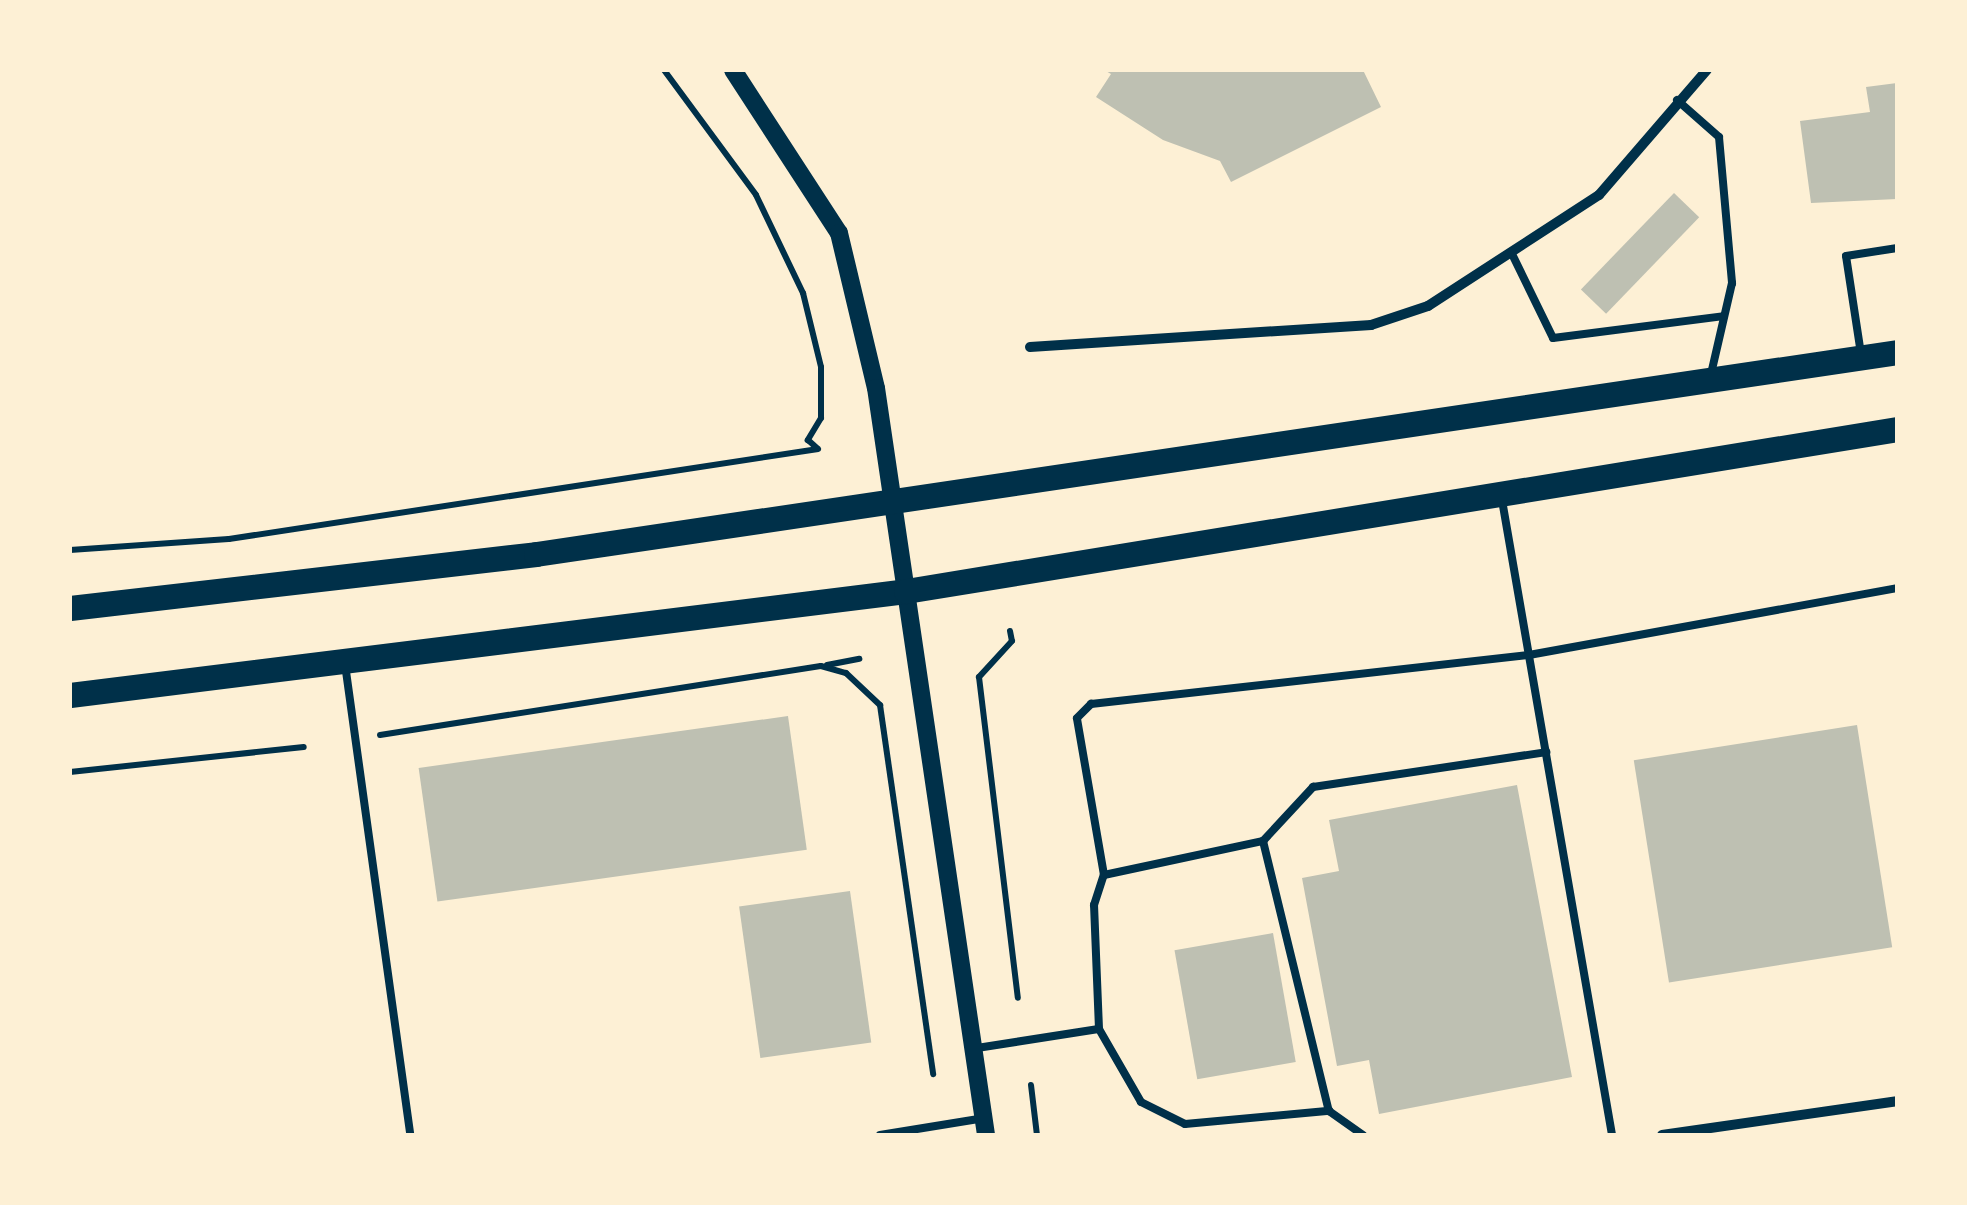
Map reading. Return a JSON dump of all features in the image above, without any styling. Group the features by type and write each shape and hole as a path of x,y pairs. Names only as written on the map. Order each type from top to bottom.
{"main road":[{"path":"70,608 893,504 1897,352"},
{"path":"70,695 906,591 1896,429"}],"street":[{"path":"733,70 838,233 893,504 986,1126"},
{"path":"1030,347 1371,325 1428,306 1514,256 1599,195 1677,100 1707,70"},
{"path":"1662,1135 1897,1101"}],"lane":[{"path":"1677,100 1718,137 1732,283 1709,381"},
{"path":"1862,357 1846,256 1897,248"},
{"path":"1514,256 1553,338 1724,316"},
{"path":"1500,491 1612,1135"},
{"path":"1364,1135 1329,1111 1185,1124 1141,1102 1100,1029 1094,905 1104,874 1078,718 1091,704 1529,655 1897,588"},
{"path":"345,662 410,1135"},
{"path":"1104,874 1264,841 1313,786 1546,752"},
{"path":"1264,841 1329,1111"},
{"path":"977,1048 1100,1029"},
{"path":"880,1135 986,1126"}],"path":[{"path":"70,550 229,539 818,449 808,440 820,418 821,367 803,293 756,195 664,70"},
{"path":"1010,630 1012,641 979,677 1018,998"},
{"path":"380,735 859,659"},
{"path":"820,666 846,673 880,705 933,1074"},
{"path":"70,772 304,747"},
{"path":"1032,1086 1037,1135"}],"building":[{"path":"1104,70 1363,70 1381,107 1231,182 1220,161 1163,140 1096,97 1111,74"},
{"path":"1897,83 1897,199 1811,203 1800,121 1870,112 1866,87"},
{"path":"1674,193 1699,217 1606,314 1581,289"},
{"path":"788,716 807,850 437,902 419,768"},
{"path":"1857,725 1892,947 1669,983 1634,760"},
{"path":"1517,785 1572,1077 1379,1114 1369,1060 1337,1066 1302,878 1339,871 1329,820"},
{"path":"850,891 871,1043 760,1058 739,907"},
{"path":"1273,933 1296,1062 1197,1079 1175,950"}]}
